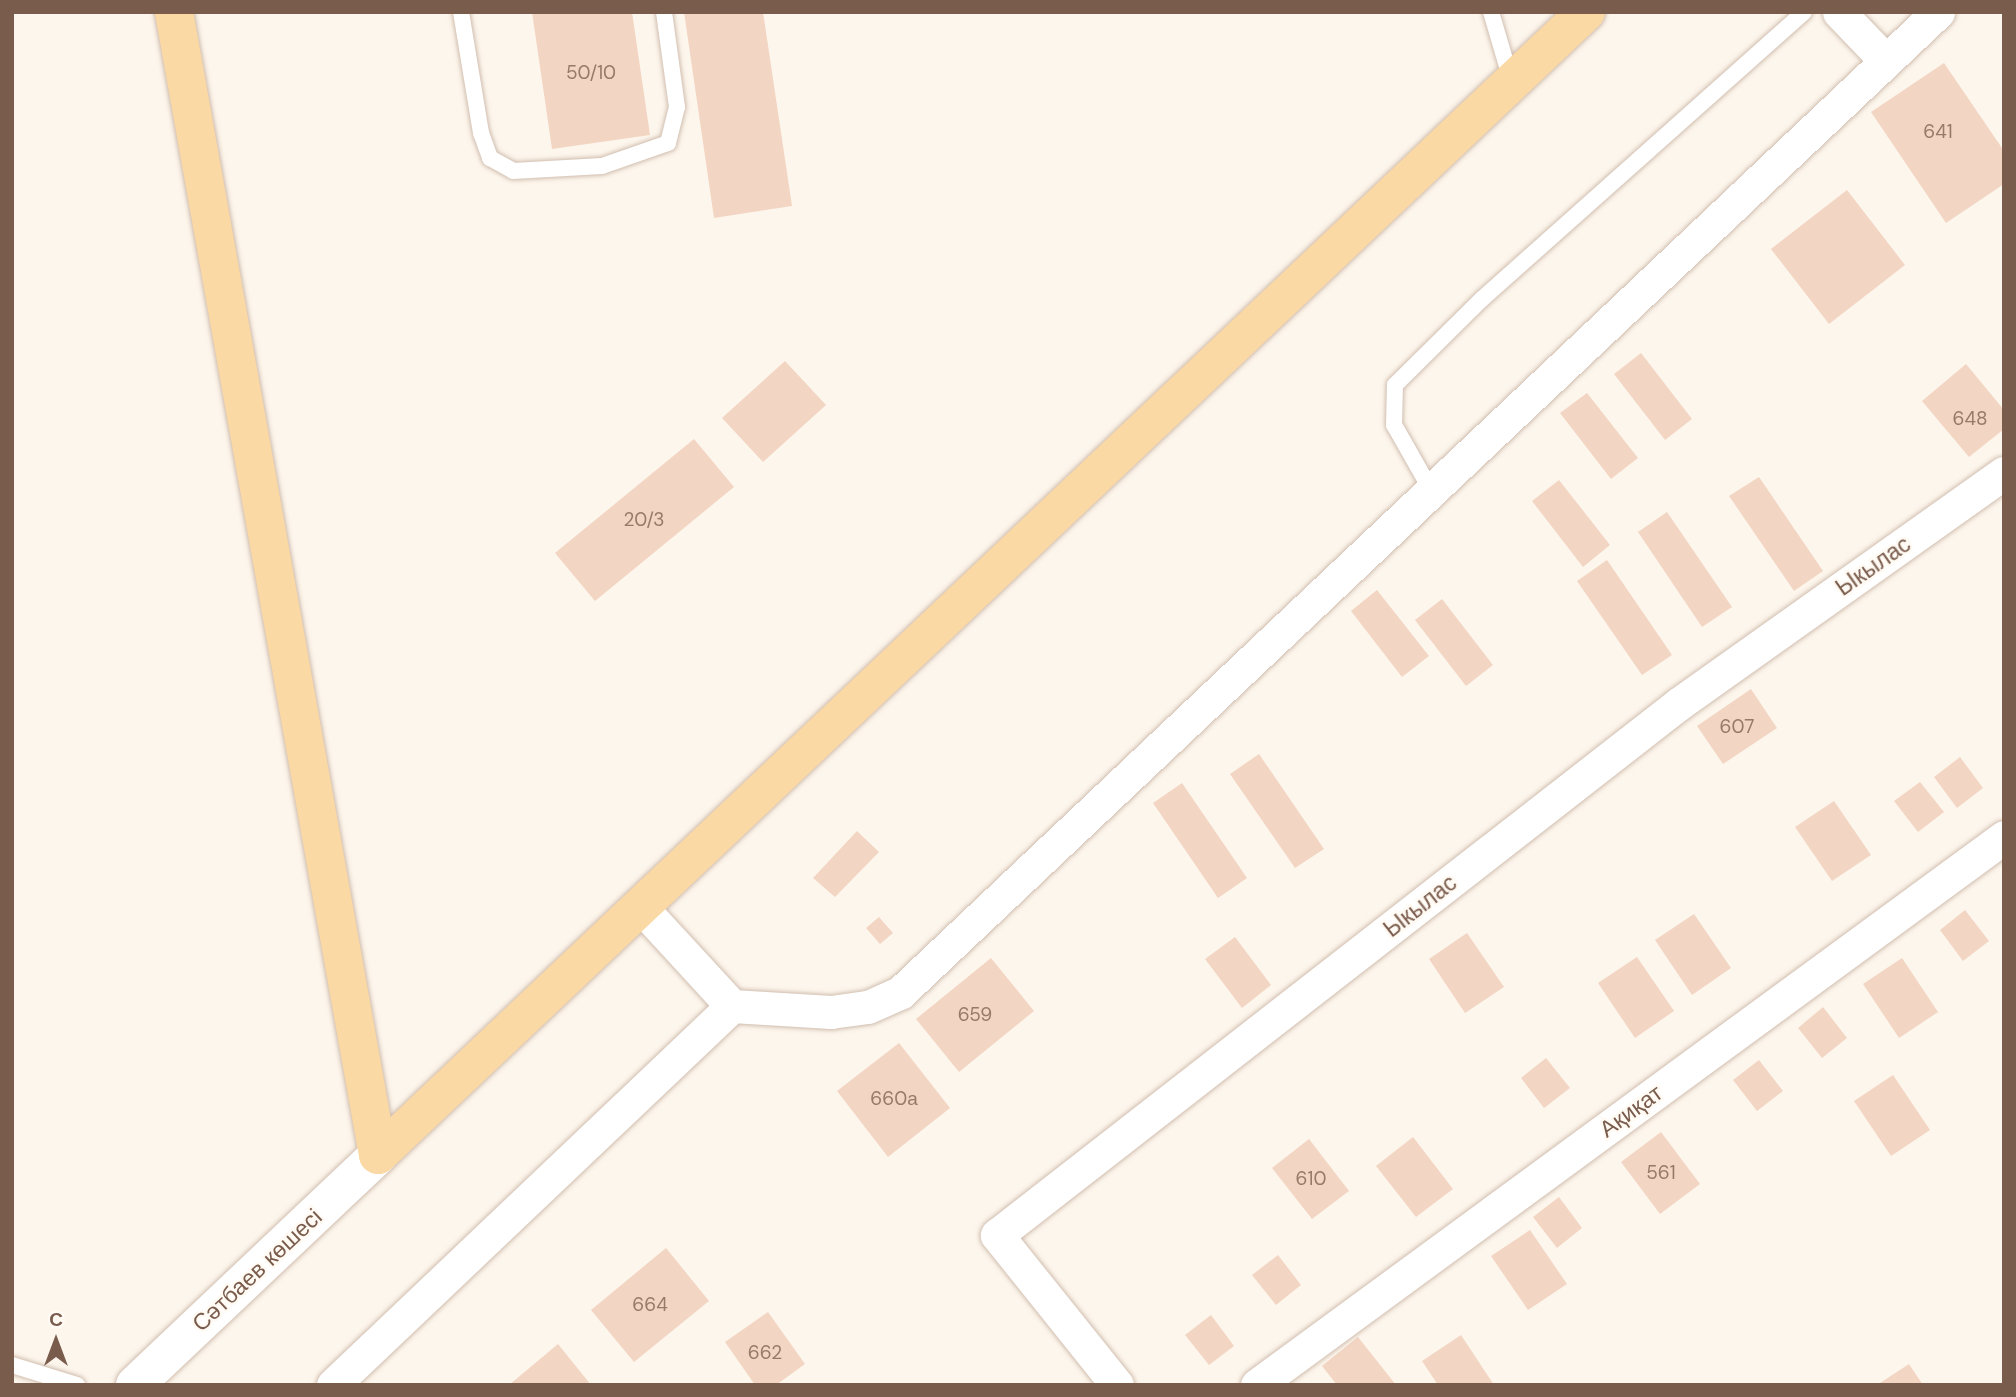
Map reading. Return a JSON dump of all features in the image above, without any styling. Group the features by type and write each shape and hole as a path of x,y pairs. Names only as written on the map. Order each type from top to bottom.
{"main road":[{"path":"174,12 378,1155"},
{"path":"378,1155 1586,12"},
{"name":"Сәтбаев көшесі","path":"135,1385 378,1155"}],"street":[{"path":"1839,12 1885,60"},
{"path":"640,906 732,1006 831,1012 868,1007 901,992 1938,12"},
{"name":"Ыкылас","path":"1117,1385 997,1235 1680,704 2004,473"},
{"name":"Ақиқат","path":"1257,1385 2004,837"},
{"path":"332,1385 732,1006"}],"lane":[{"path":"461,12 481,133 490,158 513,171 602,166 668,143 677,107 664,12"},
{"path":"1491,12 1512,82"},
{"path":"1431,490 1394,425 1395,385 1482,299 1804,12"},
{"path":"12,1365 77,1385"}],"building":[{"path":"532,12 632,12 650,135 552,149"},
{"path":"684,12 763,12 792,206 714,218"},
{"path":"1944,63 2004,151 2004,184 1946,223 1871,112"},
{"path":"1847,190 1905,265 1829,324 1771,249"},
{"path":"1641,353 1692,419 1665,440 1614,374"},
{"path":"785,361 826,405 763,462 722,418"},
{"path":"1966,364 2004,410 2004,429 1969,457 1922,401"},
{"path":"1587,393 1638,458 1611,479 1560,413"},
{"path":"694,439 734,487 595,601 555,553"},
{"path":"1759,477 1823,571 1794,591 1729,496"},
{"path":"1559,480 1610,545 1583,567 1532,501"},
{"path":"1667,512 1732,607 1702,627 1638,532"},
{"path":"1607,560 1672,655 1642,675 1577,581"},
{"path":"1377,590 1429,656 1402,677 1351,611"},
{"path":"1442,599 1493,665 1466,686 1415,620"},
{"path":"1751,689 1777,728 1723,764 1697,726"},
{"path":"1259,754 1324,849 1295,868 1230,774"},
{"path":"1960,757 1983,788 1957,808 1934,777"},
{"path":"1920,782 1944,812 1918,832 1894,801"},
{"path":"1182,783 1247,878 1218,898 1153,803"},
{"path":"1834,801 1871,855 1832,881 1795,827"},
{"path":"857,831 879,852 835,897 813,878"},
{"path":"1965,910 1989,941 1963,961 1940,930"},
{"path":"1694,914 1731,968 1692,995 1655,940"},
{"path":"879,917 893,933 880,944 866,928"},
{"path":"1467,933 1504,987 1465,1013 1429,959"},
{"path":"1235,937 1271,985 1242,1008 1205,959"},
{"path":"1637,957 1674,1011 1635,1038 1598,983"},
{"path":"991,958 1034,1011 959,1072 916,1019"},
{"path":"1902,958 1938,1012 1899,1038 1863,984"},
{"path":"1823,1007 1847,1038 1822,1058 1798,1028"},
{"path":"899,1043 950,1108 888,1157 837,1091"},
{"path":"1546,1058 1570,1088 1544,1108 1521,1078"},
{"path":"1759,1060 1783,1091 1757,1111 1733,1080"},
{"path":"1893,1075 1930,1130 1891,1156 1854,1101"},
{"path":"1661,1132 1700,1184 1660,1214 1621,1162"},
{"path":"1413,1137 1453,1189 1416,1217 1376,1166"},
{"path":"1309,1139 1349,1191 1312,1219 1272,1168"},
{"path":"1559,1197 1582,1228 1557,1248 1533,1217"},
{"path":"1530,1230 1567,1284 1528,1310 1491,1256"},
{"path":"666,1248 709,1301 634,1362 591,1310"},
{"path":"1278,1255 1301,1285 1276,1305 1252,1275"},
{"path":"768,1312 805,1364 776,1385 755,1385 725,1342"},
{"path":"1211,1315 1234,1346 1209,1365 1185,1335"},
{"path":"1461,1335 1494,1385 1438,1385 1422,1361"},
{"path":"1358,1337 1396,1385 1337,1385 1322,1366"},
{"path":"558,1344 591,1385 509,1385"},
{"path":"1909,1364 1923,1385 1877,1385"}]}
